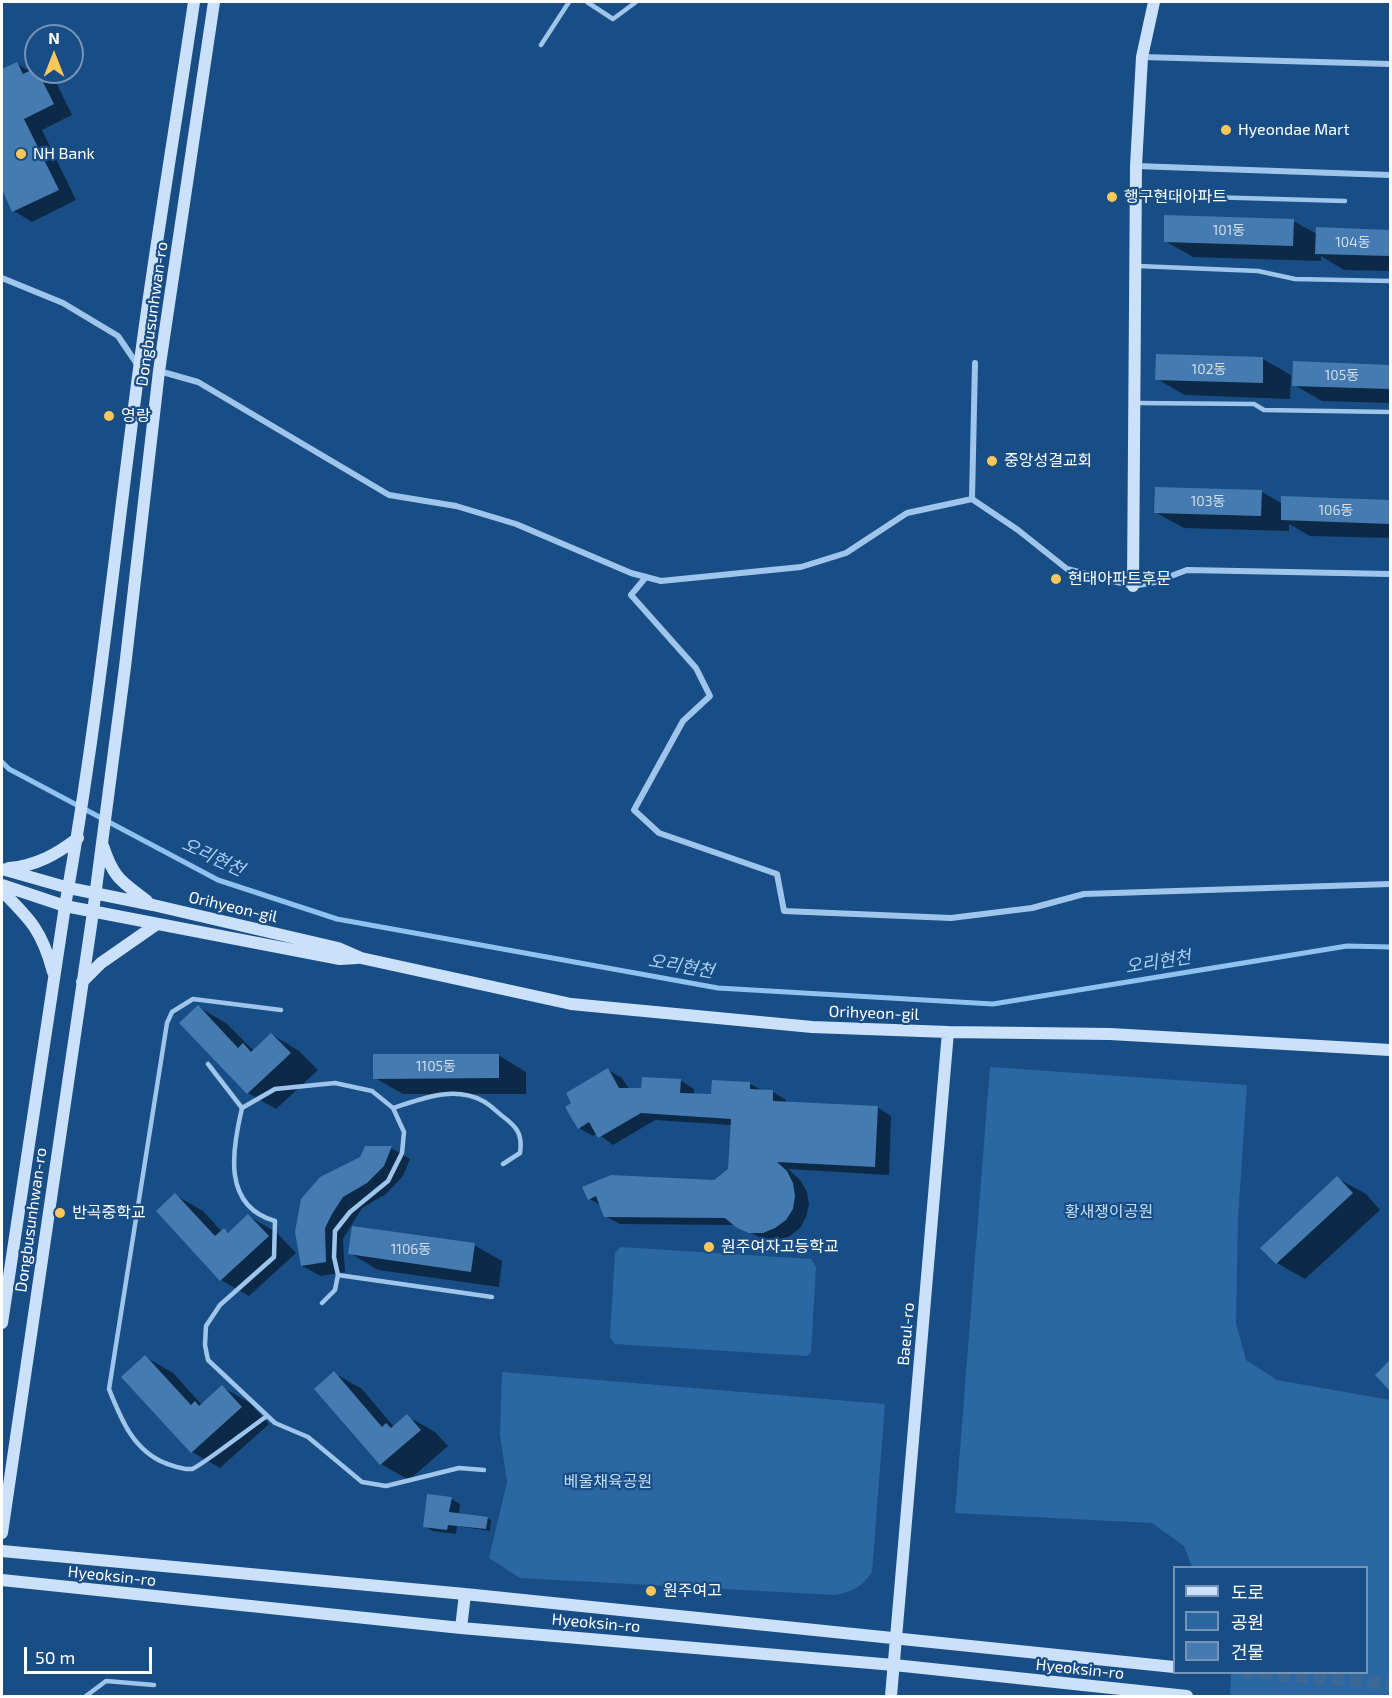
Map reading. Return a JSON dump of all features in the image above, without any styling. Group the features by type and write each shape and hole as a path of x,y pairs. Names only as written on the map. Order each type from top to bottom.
{"street":[{"name":"Dongbusunhwan-ro","path":"78,838 139,368 194,2"},
{"name":"Dongbusunhwan-ro","path":"102,842 125,667 159,371 214,2"},
{"path":"1133,586 1136,166 1142,57 1154,2"},
{"path":"1142,57 1390,64"},
{"path":"1136,166 1390,174"},
{"path":"2,278 63,303 118,336 139,368 198,382 389,495 456,506 516,524 631,573 662,581 801,567 846,553 907,513 972,499 1018,530 1067,569 1133,586 1155,582 1187,570 1390,574"},
{"path":"972,499 975,363"},
{"path":"645,577 631,595 696,668 710,696 683,721 634,810 659,833 777,874 784,911 951,918 1032,908 1084,894 1390,885"},
{"path":"2,869 25,867 60,851 78,838"},
{"path":"2,869 69,888 78,838"},
{"path":"96,893 102,842"},
{"path":"102,842 110,866 119,879 129,889 153,905"},
{"path":"2,885 65,906"},
{"name":"Dongbusunhwan-ro","path":"2,1323 69,888"},
{"name":"Orihyeon-gil","path":"69,888 338,948 361,958 571,1004 812,1027 948,1032 1110,1034 1390,1050"},
{"path":"2,891 31,920 48,953 55,978"},
{"name":"Dongbusunhwan-ro","path":"2,1533 96,893"},
{"name":"Orihyeon-gil","path":"65,906 340,959 361,958"},
{"path":"82,982 101,963 157,924"},
{"name":"Baeul-ro","path":"894,1665 948,1032"},
{"name":"Hyeoksin-ro","path":"2,1551 465,1594 1173,1666"},
{"name":"Hyeoksin-ro","path":"2,1580 461,1628 894,1665 1187,1696"},
{"path":"461,1628 465,1594"},
{"path":"891,1696 894,1665"}],"lane":[{"path":"541,45 568,2"},
{"path":"587,2 613,19 636,2"},
{"path":"1136,195 1345,201"},
{"path":"1135,266 1257,271 1294,279 1390,281"},
{"path":"1134,403 1254,404 1264,410 1390,412"},
{"path":"267,1416 194,1469 178,1468 153,1458 136,1443 120,1418 109,1389 167,1023 172,1012 193,999 281,1010"},
{"path":"208,1064 242,1108 235,1151 236,1185 243,1201 261,1217 275,1221 274,1257 220,1305 206,1326 205,1345 208,1360 275,1423 308,1437 362,1482 386,1486 459,1468 484,1470"},
{"path":"242,1108 275,1089 335,1083 372,1091 393,1108 404,1132 402,1153 388,1180 350,1212 335,1231 334,1257 338,1275 335,1290 322,1304"},
{"path":"393,1108 435,1094 461,1094 482,1100 514,1125 522,1140 520,1153 503,1164"},
{"path":"338,1275 492,1298"},
{"path":"86,1696 106,1681 154,1685"}],"green space":[{"name":"황새쟁이공원","path":"990,1067 1247,1085 1238,1218 1236,1323 1246,1360 1277,1380 1390,1400 1390,1696 1230,1696 1231,1674 1368,1674 1368,1566 1192,1566 1184,1546 1152,1523 955,1513"},
{"path":"620,1247 811,1259 816,1267 811,1352 807,1356 615,1344 610,1337 615,1253"},
{"name":"베울채육공원","path":"502,1372 885,1404 872,1572 857,1588 836,1595 520,1578 489,1558 507,1482 500,1434"}],"building":[{"name":"NH Bank","path":"17,62 24,74 24,84 44,84 54,104 24,119 59,190 12,212 2,189 2,69"},
{"path":"1164,215 1294,219 1293,246 1164,242"},
{"path":"1316,227 1390,230 1390,256 1315,254"},
{"path":"1156,354 1263,357 1263,383 1155,380"},
{"path":"1293,361 1390,365 1390,389 1292,386"},
{"path":"1155,487 1262,490 1261,516 1154,513"},
{"path":"1281,496 1390,500 1390,524 1281,520"},
{"path":"198,1005 238,1048 243,1043 251,1052 271,1033 291,1053 247,1094 179,1023"},
{"path":"373,1054 499,1054 499,1078 373,1079"},
{"name":"원주여자고등학교","path":"608,1068 619,1088 641,1088 642,1077 681,1079 680,1093 711,1094 712,1080 750,1082 750,1089 773,1090 773,1101 878,1106 875,1167 777,1162 787,1171 793,1183 795,1196 793,1209 786,1220 763,1233 749,1233 737,1228 725,1218 604,1217 596,1196 588,1200 582,1187 611,1175 714,1180 728,1169 731,1119 641,1113 598,1138 589,1122 578,1129 565,1107 571,1103 566,1093"},
{"path":"365,1146 392,1146 384,1166 367,1183 343,1197 332,1214 325,1228 326,1262 301,1266 295,1232 301,1199 320,1177 360,1157"},
{"path":"1337,1176 1353,1193 1276,1264 1260,1248"},
{"path":"175,1193 215,1236 224,1228 228,1233 248,1214 269,1236 220,1281 156,1211"},
{"path":"352,1226 475,1243 471,1272 348,1254"},
{"path":"145,1355 191,1405 195,1401 199,1406 222,1385 242,1407 191,1453 121,1377"},
{"path":"1390,1360 1390,1391 1375,1375"},
{"path":"334,1371 382,1427 386,1423 391,1428 407,1414 421,1430 380,1465 314,1389"},
{"path":"427,1494 452,1497 449,1512 488,1517 486,1529 448,1525 447,1530 423,1527"}],"waterway":[{"name":"오리현천","path":"2,762 9,769 218,880 337,919 718,988 993,1004 1347,946 1390,947"}],"tunnel":[{"path":"1267,1674 1390,1684"}],"place":[{"name":"Hyeondae Mart","path":"1226,130"},
{"name":"NH Bank","path":"21,154"},
{"name":"행구현대아파트","path":"1112,197"},
{"name":"영랑","path":"109,416"},
{"name":"중앙성결교회","path":"992,461"},
{"name":"현대아파트후문","path":"1056,579"},
{"name":"반곡중학교","path":"60,1213"},
{"name":"원주여자고등학교","path":"709,1247"},
{"name":"원주여고","path":"651,1591"}]}
